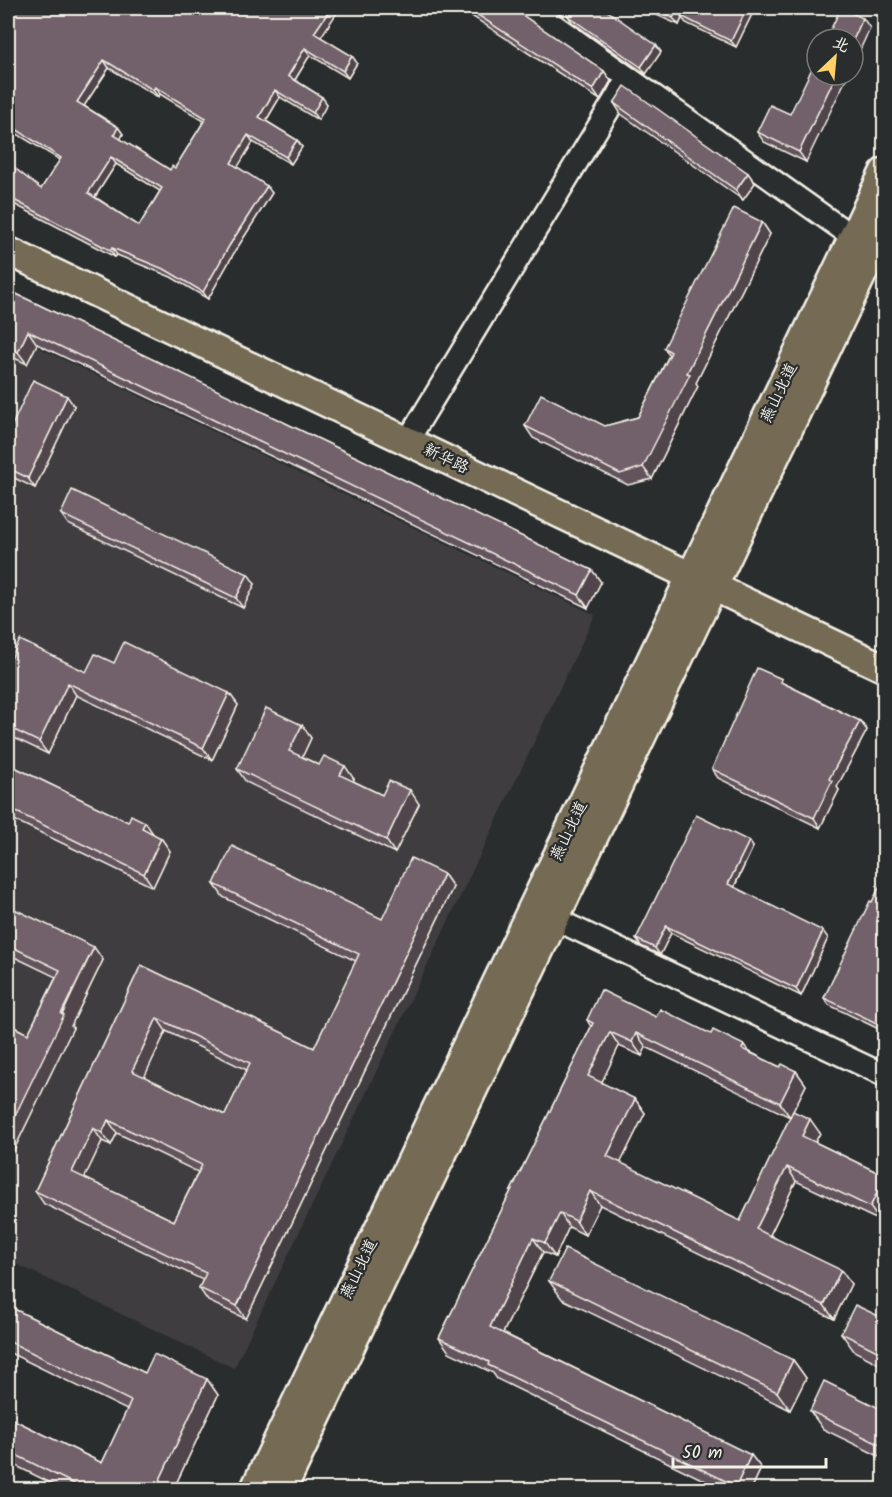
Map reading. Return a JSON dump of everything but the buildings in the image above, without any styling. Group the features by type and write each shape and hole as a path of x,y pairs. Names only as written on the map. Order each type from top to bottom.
{"main road":[{"name":"燕山北道","path":"282,1490 555,919 853,237 885,172"},
{"name":"燕山北道","path":"254,1490 702,581 885,229"},
{"name":"新华路","path":"8,250 885,668"}],"street":[{"path":"530,8 853,237"},
{"path":"408,440 628,78"},
{"path":"555,919 885,1075"}],"shaded area":[{"path":"8,333 595,615 234,1368 8,1260"}]}
